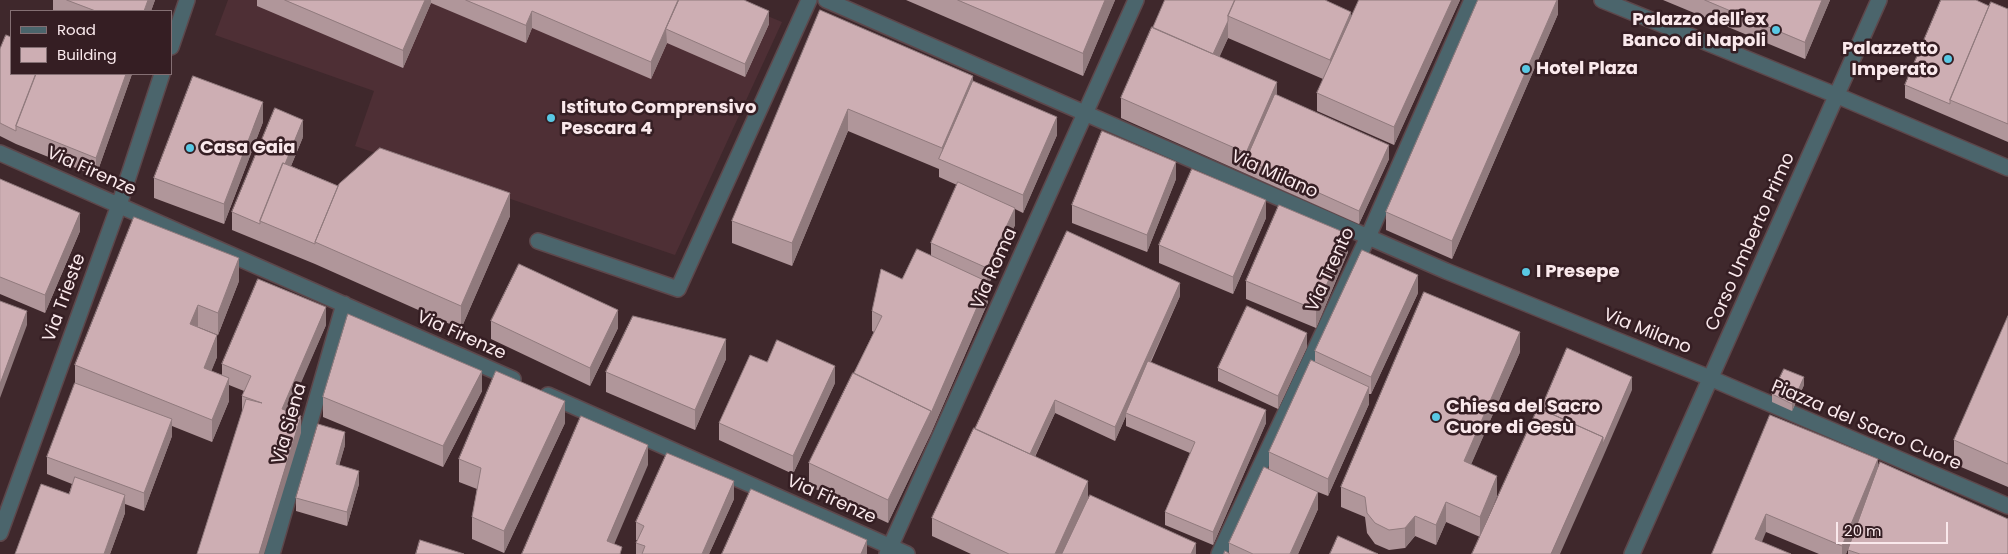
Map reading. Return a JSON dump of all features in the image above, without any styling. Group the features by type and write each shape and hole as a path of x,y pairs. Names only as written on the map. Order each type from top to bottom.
{"street":[{"path":"172,44 187,0"},
{"path":"538,241 678,289 809,0"},
{"name":"Via Milano","path":"826,0 1086,112 1368,237 1710,378"},
{"name":"Via Roma","path":"888,550 1136,0"},
{"name":"Via Trento","path":"1219,554 1368,237 1472,0"},
{"path":"1602,0 1838,96 2008,168"},
{"name":"Corso Umberto Primo","path":"1632,554 1838,96 1879,0"},
{"name":"Via Trieste","path":"0,534 119,205 162,75"},
{"name":"Via Firenze","path":"0,152 531,387 888,550 907,554"},
{"name":"Via Siena","path":"272,554 344,304"},
{"name":"Piazza del Sacro Cuore","path":"1710,378 2008,506"}],"shaded area":[{"name":"Istituto Comprensivo Pescara 4","path":"228,0 729,0 782,22 675,255 355,146 374,91 215,35"}],"building":[{"path":"67,0 148,0 144,10 93,10"},
{"path":"285,0 425,0 403,50"},
{"path":"466,0 678,0 651,62 532,11 526,25"},
{"path":"679,0 744,0 769,11 745,64 666,29"},
{"path":"958,0 1105,0 1083,53"},
{"path":"1165,0 1235,0 1213,54 1153,28"},
{"path":"1235,0 1325,0 1351,12 1330,60 1228,16"},
{"path":"1359,0 1452,0 1394,127 1317,93"},
{"path":"1478,0 1557,0 1452,241 1386,212"},
{"path":"1705,0 1822,0 1805,42"},
{"name":"Palazzetto Imperato","path":"1941,0 1976,0 1989,6 1950,104 1905,85"},
{"path":"1991,2 2008,9 2008,124 1950,100"},
{"path":"820,10 973,76 942,148 848,109 792,243 732,221"},
{"path":"1152,27 1277,82 1246,153 1121,98"},
{"path":"6,35 10,37 10,75 36,75 16,126 16,131 0,123 0,49"},
{"path":"36,75 126,75 96,158 16,126"},
{"path":"193,76 263,102 224,204 154,178"},
{"path":"973,81 1057,117 1023,195 939,159"},
{"path":"1275,94 1389,145 1359,211 1246,160"},
{"path":"275,108 303,120 285,164 283,163 260,224 232,212"},
{"path":"1102,131 1176,162 1147,235 1072,205"},
{"path":"380,148 510,193 461,306 315,242 339,184"},
{"path":"283,163 338,186 315,244 260,221"},
{"path":"1192,169 1266,200 1233,277 1159,245"},
{"path":"0,179 80,213 45,295 0,277"},
{"path":"958,182 1015,208 987,268 931,243"},
{"path":"1279,205 1348,234 1316,310 1246,281"},
{"path":"134,217 239,258 218,313 198,305 190,324 217,335 204,368 229,378 212,420 75,365"},
{"path":"1067,231 1180,283 1115,427 1055,400 1030,454 975,429"},
{"path":"917,249 988,282 931,413 931,411 854,373 882,316 872,311 881,269 902,279"},
{"path":"1362,250 1418,275 1371,377 1315,351"},
{"path":"519,264 618,310 590,368 491,321"},
{"path":"258,279 326,307 282,409 301,416 259,554 197,554 246,399 262,403 242,396 251,376 222,364"},
{"name":"Chiesa del Sacro Cuore di Gesù","path":"1424,292 1520,332 1464,461 1497,476 1480,517 1446,502 1436,525 1415,516 1405,528 1389,530 1375,523 1367,513 1365,497 1341,487"},
{"path":"0,301 27,311 0,384"},
{"path":"1247,306 1307,333 1278,396 1218,368"},
{"path":"348,314 482,371 443,446 323,397"},
{"path":"633,316 726,339 695,410 606,372"},
{"path":"2008,316 2008,464 1954,440"},
{"path":"777,340 835,366 793,456 719,423 750,355 767,362"},
{"path":"1567,348 1632,377 1603,444 1603,437 1541,409"},
{"path":"1311,360 1369,387 1328,479 1269,452"},
{"path":"1148,361 1266,410 1213,532 1165,512 1195,442 1126,413"},
{"path":"1784,369 1804,377 1792,404 1772,394"},
{"path":"496,371 565,401 504,531 472,517 481,468 459,459"},
{"path":"853,373 931,411 888,500 809,463"},
{"path":"75,383 172,419 144,493 47,457"},
{"path":"1538,408 1603,437 1551,554 1472,554"},
{"path":"1770,415 1878,459 1842,546 1766,514 1755,539 1791,554 1712,554"},
{"path":"581,416 648,445 607,541 622,547 620,554 522,554"},
{"path":"318,424 345,432 336,464 359,471 347,512 296,498"},
{"path":"974,428 1088,481 1055,554 1009,554 932,518"},
{"path":"667,453 734,481 702,554 642,554 645,546 636,543 644,526 636,522"},
{"path":"1880,462 2008,519 2008,554 1860,554 1848,550"},
{"path":"1264,467 1318,492 1290,554 1253,554 1229,543"},
{"path":"75,477 125,495 104,554 15,554 41,484 69,494"},
{"path":"751,489 867,540 861,554 722,554"},
{"path":"1090,495 1196,543 1191,554 1062,554"},
{"path":"1338,536 1378,554 1330,554"},
{"path":"420,540 464,554 416,554"}],"place":[{"name":"Palazzo dell'ex Banco di Napoli","path":"1776,30"},
{"name":"Palazzetto Imperato","path":"1948,59"},
{"name":"Hotel Plaza","path":"1526,69"},
{"name":"Istituto Comprensivo Pescara 4","path":"551,118"},
{"name":"Casa Gaia","path":"190,148"},
{"name":"I Presepe","path":"1526,272"},
{"name":"Chiesa del Sacro Cuore di Gesù","path":"1436,417"}]}
